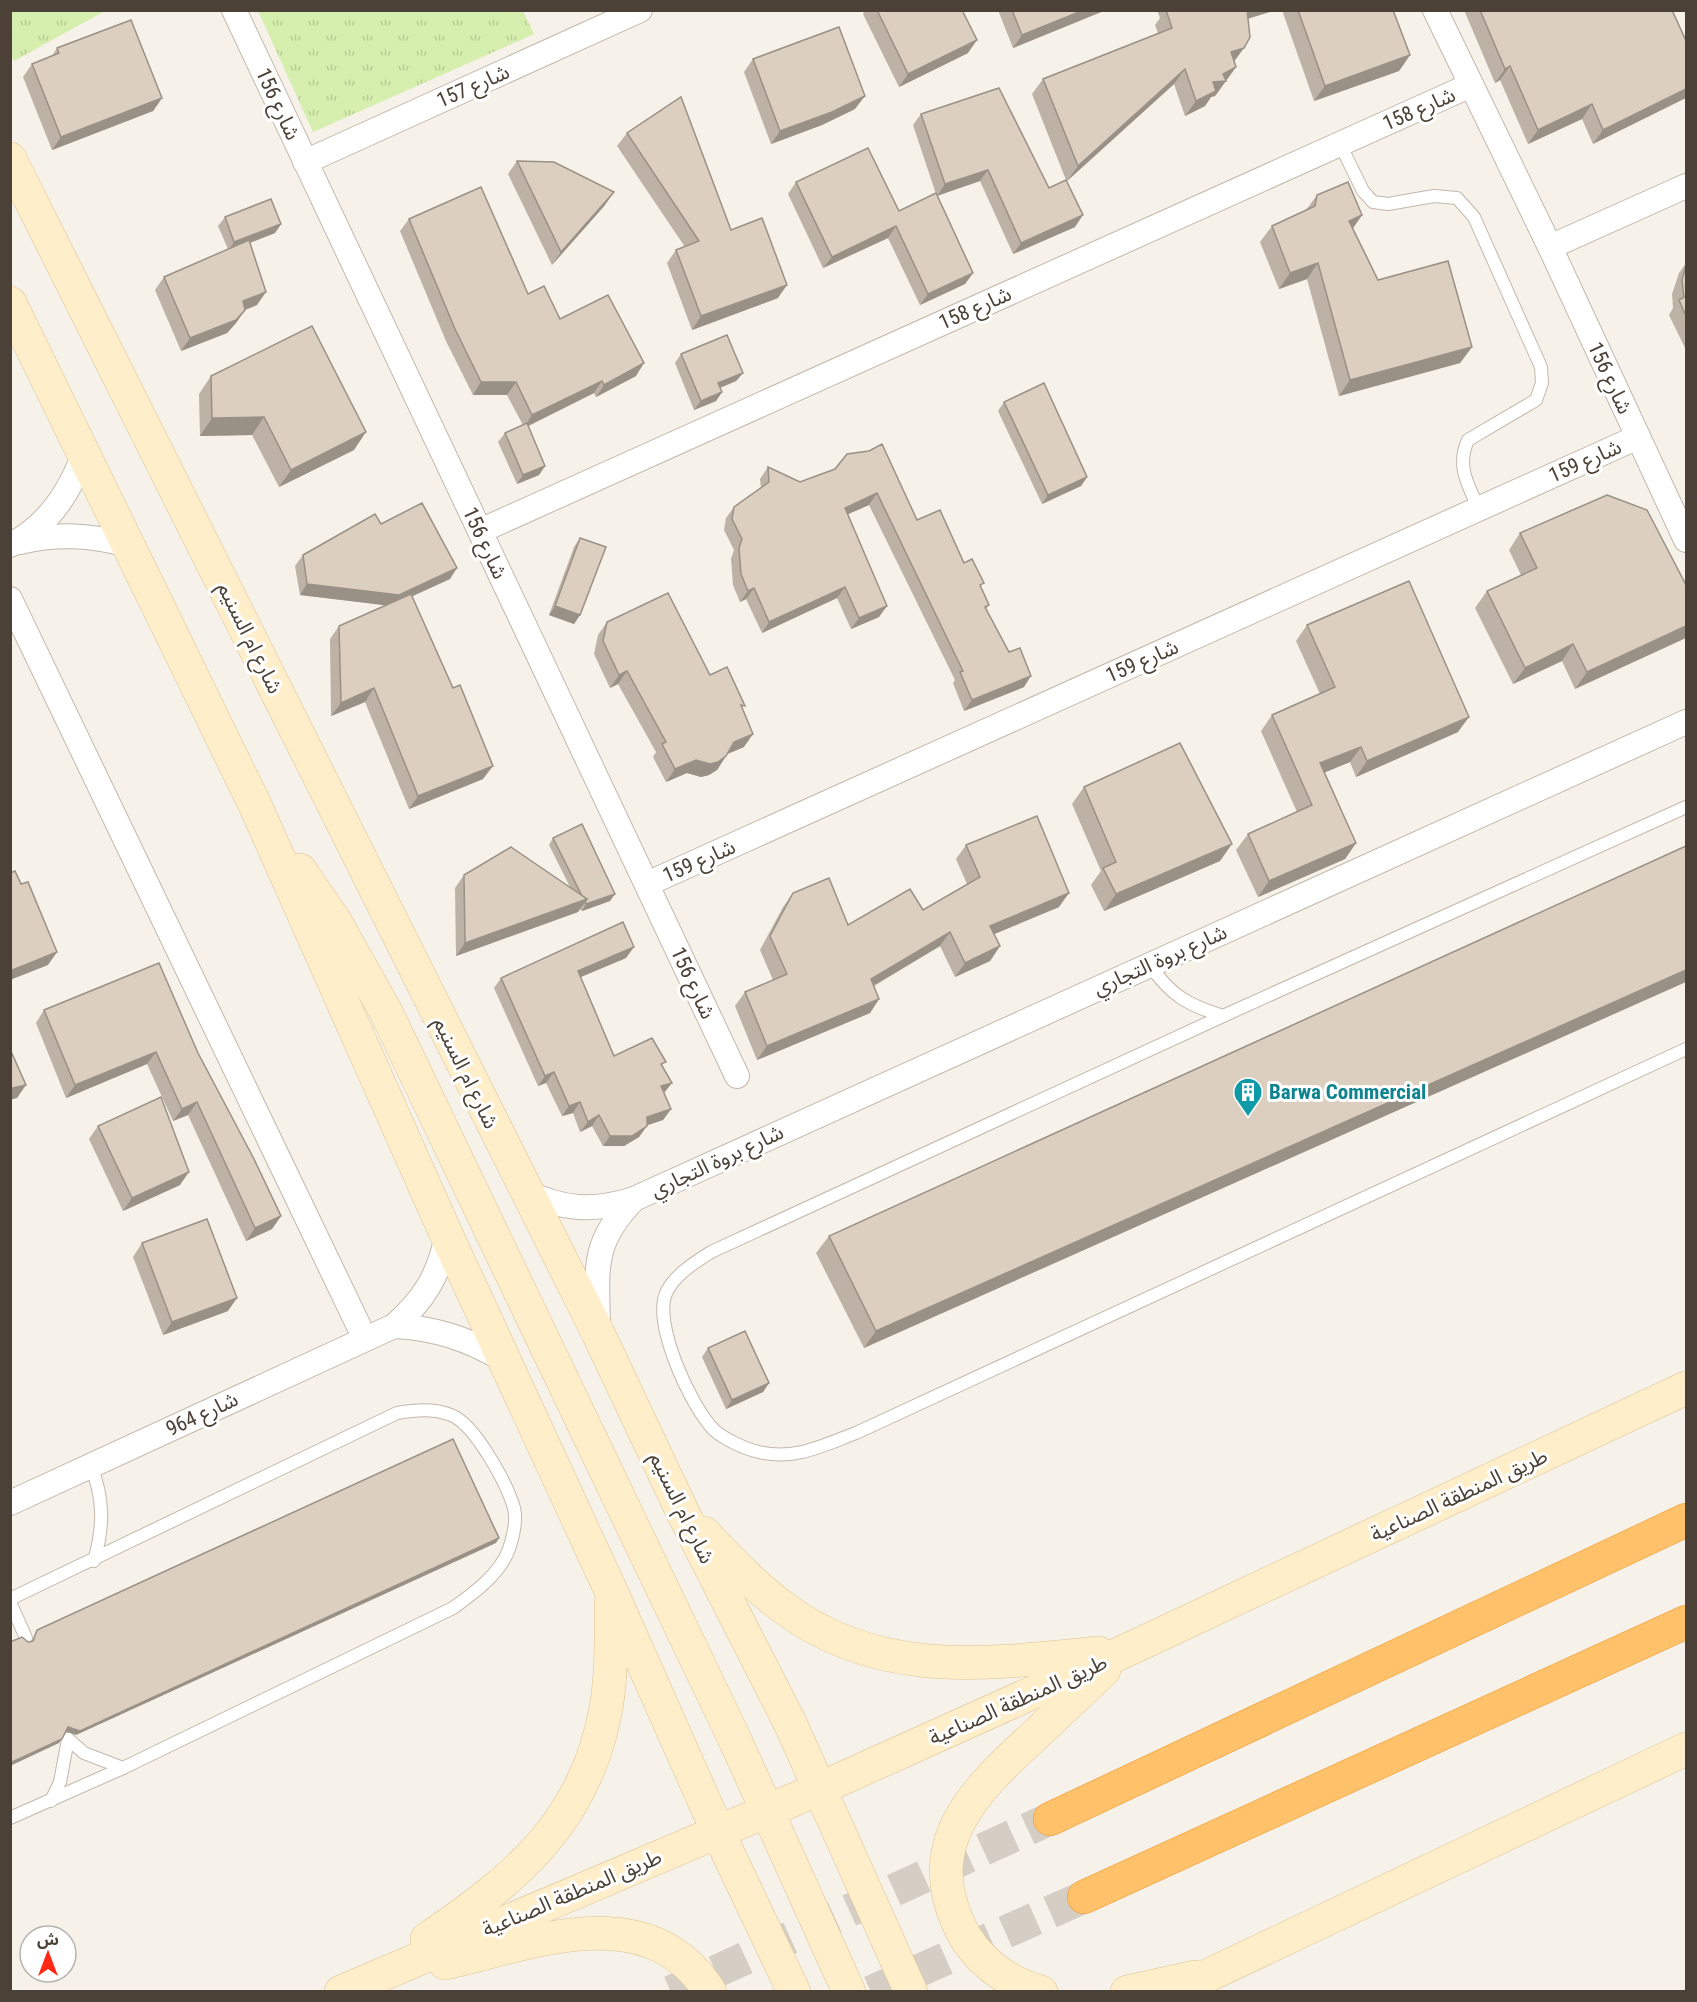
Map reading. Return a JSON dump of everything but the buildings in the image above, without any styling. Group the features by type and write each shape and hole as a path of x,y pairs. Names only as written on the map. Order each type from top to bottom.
{"highway":[{"path":"1050,1819 1686,1520"},
{"path":"1084,1897 1686,1622"}],"main road":[{"name":"شارع ام السنيم","path":"10,159 598,1333 683,1513 790,1723 911,1992"},
{"path":"10,303 255,805 447,1236 611,1591 718,1832 794,1992"},
{"path":"255,805 335,921 386,1012 769,1812 849,1992"},
{"name":"طريق المنطقة الصناعية","path":"353,1986 769,1812 1125,1651 1686,1389"},
{"path":"683,1513 744,1574 780,1606 818,1629 864,1649 900,1658 949,1664 1016,1661 1125,1651"},
{"path":"353,1986 457,1918 509,1879 541,1848 568,1810 587,1777 606,1706 611,1657 611,1591"},
{"path":"1041,1992 1022,1985 990,1966 963,1933 949,1899 946,1861 950,1842 968,1803 981,1787 1125,1651"},
{"path":"1173,1992 1212,1981 1686,1749"},
{"path":"718,1832 736,1830 749,1832 769,1849 836,1992"},
{"path":"353,1986 568,1936 608,1932 634,1936 668,1948 700,1977 710,1992"},
{"path":"1127,1992 1212,1981"}],"street":[{"name":"شارع 156","path":"234,10 737,1076"},
{"name":"شارع 157","path":"305,162 640,10"},
{"name":"شارع 156","path":"1435,10 1550,247 1686,540"},
{"name":"شارع 158","path":"480,531 1471,86"},
{"path":"1550,247 1686,186"},
{"name":"شارع 159","path":"646,884 1638,437"},
{"path":"13,544 38,526 58,505 74,481 84,454"},
{"path":"13,544 42,537 72,535 100,538 128,545"},
{"path":"10,599 365,1339"},
{"name":"شارع بروة التجاري","path":"525,1191 556,1204 590,1209 612,1206 634,1199 1686,722"},
{"name":"شارع بروة التجاري","path":"598,1333 598,1258 602,1242 617,1217 634,1199"},
{"name":"شارع 964","path":"10,1503 394,1326 414,1308 430,1287 441,1262 447,1236"},
{"name":"شارع 964","path":"394,1326 425,1327 455,1335 504,1360"}],"lane":[{"path":"1340,144 1363,191 1373,202 1388,204 1434,196 1457,198 1474,217 1541,367 1542,383 1536,400 1468,440 1463,452 1463,474 1479,509"},
{"path":"1686,807 1223,1016 711,1252 680,1273 666,1293 663,1312 666,1338 699,1410 715,1431 758,1452 782,1455 806,1453 856,1433 1686,1048"},
{"path":"1150,965 1164,985 1179,998 1197,1008 1223,1016"},
{"path":"10,1818 123,1768 453,1608 476,1591 498,1568 509,1550 514,1530 514,1510 507,1490 469,1426 453,1415 435,1410 397,1413 10,1600 26,1638"},
{"path":"91,1466 99,1490 103,1517 94,1561"},
{"path":"51,1801 60,1782 68,1739 84,1753 123,1768"}],"green space":[{"path":"10,11 105,11 14,61 11,54"},
{"path":"258,11 523,11 534,34 313,132"}],"tunnel":[{"path":"671,1992 1050,1819"},
{"path":"871,1992 1084,1897"}],"place":[{"name":"Barwa Commercial","path":"1248,1118"}]}
